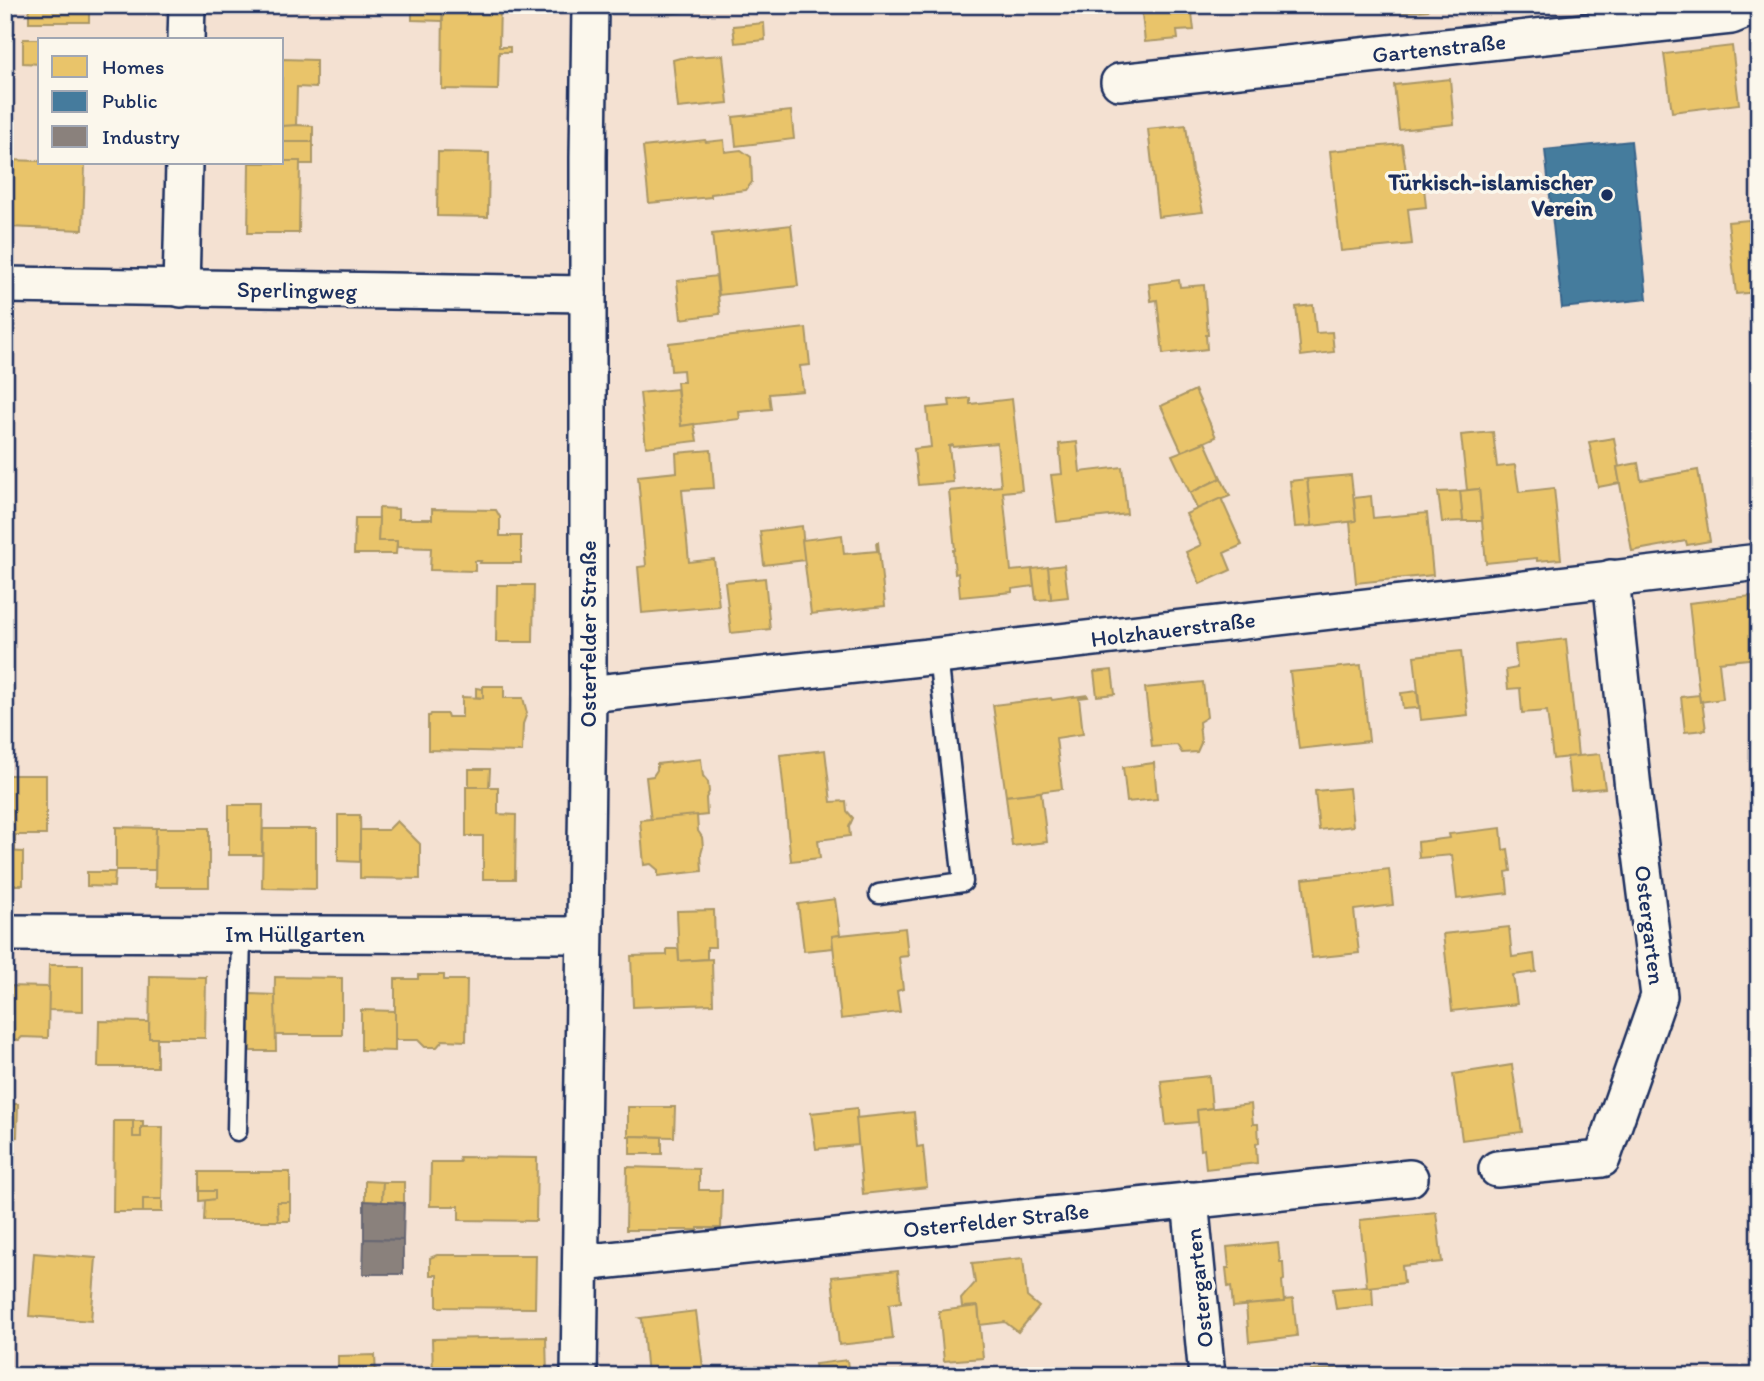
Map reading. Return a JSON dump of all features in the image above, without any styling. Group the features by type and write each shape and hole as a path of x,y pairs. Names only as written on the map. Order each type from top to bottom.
{"street":[{"path":"186,38 187,5"},
{"name":"Osterfelder Straße","path":"579,1376 588,694 590,5"},
{"name":"Gartenstraße","path":"1119,82 1731,16 1758,5"},
{"path":"181,289 184,164"},
{"name":"Sperlingweg","path":"5,285 588,294"},
{"name":"Holzhauerstraße","path":"588,694 1759,562"},
{"name":"Ostergarten","path":"1497,1169 1602,1159 1659,996 1634,798 1611,578"},
{"name":"Im Hüllgarten","path":"5,933 584,935"},
{"name":"Osterfelder Straße","path":"581,1263 1410,1178"},
{"name":"Ostergarten","path":"1190,1200 1207,1376"}],"lane":[{"path":"878,894 963,882 938,656"},
{"path":"237,1131 241,933"}],"building: Homes":[{"path":"29,5 89,5 89,22 29,22"},
{"path":"412,5 443,5 442,21 412,20"},
{"path":"443,5 500,5 499,47 510,47 510,52 499,52 498,90 442,89"},
{"path":"667,5 746,5 668,14"},
{"path":"1141,5 1191,5 1194,30 1177,31 1178,39 1145,42"},
{"path":"1394,5 1427,5 1428,10 1395,13"},
{"path":"1474,5 1508,5 1508,6 1475,11"},
{"path":"764,23 765,40 735,43 733,26"},
{"path":"23,39 38,39 38,64 23,63"},
{"path":"1732,46 1739,104 1672,112 1664,54"},
{"path":"723,55 728,103 678,108 673,60"},
{"path":"284,59 316,60 316,88 297,87 296,127 284,126"},
{"path":"1450,79 1454,124 1399,130 1394,85"},
{"path":"791,111 794,139 736,146 733,117"},
{"path":"1186,125 1192,172 1203,212 1158,217 1148,129"},
{"path":"284,126 313,126 313,142 284,142"},
{"path":"724,140 725,152 741,150 751,157 752,182 746,190 711,194 711,197 649,203 643,147"},
{"path":"284,142 313,142 313,164 300,164 300,161 284,161"},
{"path":"1402,144 1407,179 1423,177 1426,207 1408,209 1412,244 1341,251 1330,151"},
{"path":"438,152 489,153 488,217 437,216"},
{"path":"8,160 38,161 38,164 85,164 83,230 7,227"},
{"path":"300,161 299,233 248,233 249,164"},
{"path":"1759,219 1759,292 1736,294 1728,222"},
{"path":"791,225 798,286 719,295 712,234"},
{"path":"716,276 720,314 681,319 677,281"},
{"path":"1179,280 1180,287 1204,285 1207,349 1163,354 1157,300 1151,301 1149,284"},
{"path":"1313,305 1316,333 1332,332 1334,352 1301,356 1296,307"},
{"path":"806,328 810,365 800,366 803,391 769,394 771,409 739,412 740,419 681,426 677,382 684,382 683,370 671,371 669,343"},
{"path":"677,389 681,426 694,424 697,441 646,447 640,393"},
{"path":"1195,390 1216,437 1182,452 1161,406"},
{"path":"970,398 970,404 1012,399 1022,490 1003,492 1011,571 1032,569 1034,586 1012,589 1012,592 960,597 958,573 955,574 949,491 1001,486 997,443 949,446 953,482 918,485 914,449 931,447 927,408 950,406 949,400"},
{"path":"1493,432 1497,467 1515,465 1519,492 1554,488 1561,559 1537,561 1537,558 1486,563 1479,489 1467,490 1461,435"},
{"path":"1614,438 1620,483 1598,487 1589,442"},
{"path":"1077,442 1080,472 1122,467 1127,514 1057,522 1051,475 1062,474 1059,444"},
{"path":"1205,442 1221,478 1190,493 1172,455"},
{"path":"711,450 714,488 682,490 689,562 714,559 719,606 642,613 638,567 646,566 638,476 677,472 676,453"},
{"path":"1638,463 1641,480 1698,470 1710,541 1687,545 1686,541 1632,551 1617,467"},
{"path":"1351,475 1356,521 1312,526 1307,479"},
{"path":"1221,478 1230,496 1197,509 1190,493"},
{"path":"1307,479 1312,526 1295,527 1290,481"},
{"path":"1479,489 1482,521 1463,521 1460,491"},
{"path":"1460,491 1463,521 1442,522 1438,492"},
{"path":"1371,496 1373,518 1427,513 1433,575 1356,583 1350,522 1356,521 1354,498"},
{"path":"1221,498 1242,545 1224,553 1231,570 1200,584 1186,552 1201,545 1186,514"},
{"path":"379,508 398,509 398,519 432,519 432,509 496,510 500,517 500,536 521,536 521,563 475,561 475,571 430,570 431,548 397,547 397,541 378,541"},
{"path":"355,518 379,518 378,541 397,541 396,554 354,554"},
{"path":"802,526 805,560 764,565 760,531"},
{"path":"842,535 844,554 877,551 878,542 885,606 811,614 802,540"},
{"path":"1064,565 1068,597 1051,599 1048,567"},
{"path":"1048,567 1051,599 1036,600 1032,569"},
{"path":"765,578 770,629 731,633 725,582"},
{"path":"497,585 534,585 533,642 496,642"},
{"path":"1751,596 1758,658 1719,662 1723,699 1700,702 1689,603"},
{"path":"1566,639 1578,756 1553,759 1547,711 1522,713 1520,688 1508,689 1506,670 1517,668 1515,645"},
{"path":"1461,651 1468,715 1421,720 1414,656"},
{"path":"1361,665 1369,741 1299,749 1290,672"},
{"path":"1112,670 1115,694 1097,696 1094,672"},
{"path":"1203,682 1207,717 1199,722 1201,743 1197,752 1182,753 1177,745 1152,747 1145,688"},
{"path":"483,686 504,686 504,698 523,698 527,713 523,724 522,752 428,750 428,716 447,714 448,717 462,717 462,697 483,698"},
{"path":"476,688 483,689 483,698 476,697"},
{"path":"1417,691 1419,708 1403,709 1401,693"},
{"path":"1699,695 1706,730 1685,732 1681,697"},
{"path":"1088,697 1079,698 1083,734 1056,738 1062,789 1006,796 993,705"},
{"path":"825,750 831,802 846,801 847,811 853,818 849,827 850,836 818,840 820,858 791,861 780,755"},
{"path":"1600,754 1605,788 1571,791 1567,757"},
{"path":"701,759 703,776 708,782 707,815 651,821 646,777 653,776 657,764"},
{"path":"1154,763 1157,799 1127,802 1123,767"},
{"path":"469,769 490,769 489,787 469,787"},
{"path":"5,775 46,775 46,835 15,835 15,852 5,851"},
{"path":"466,787 498,787 498,814 516,815 515,879 483,879 483,836 466,836"},
{"path":"1349,788 1353,826 1319,830 1315,791"},
{"path":"1041,792 1047,842 1012,846 1006,796"},
{"path":"229,805 263,805 262,855 229,855"},
{"path":"338,815 360,815 361,862 338,861"},
{"path":"697,815 703,847 702,871 658,876 658,870 651,864 644,865 640,820"},
{"path":"397,821 420,844 420,879 360,878 360,830 388,830"},
{"path":"116,827 156,828 155,870 116,870"},
{"path":"156,828 209,828 209,887 155,887"},
{"path":"1501,828 1503,850 1508,849 1511,871 1506,872 1508,893 1457,899 1452,855 1419,858 1418,842 1450,838 1449,834"},
{"path":"263,829 316,829 316,889 262,888"},
{"path":"5,851 23,852 23,885 5,885"},
{"path":"1389,869 1393,905 1354,910 1359,953 1312,958 1303,879"},
{"path":"87,872 115,872 114,887 87,886"},
{"path":"835,899 840,935 832,936 833,948 804,951 798,904"},
{"path":"714,910 715,947 707,947 707,959 679,961 677,911"},
{"path":"1509,927 1512,957 1534,954 1536,972 1513,975 1517,1004 1452,1011 1443,934"},
{"path":"905,928 908,956 899,957 903,989 897,991 900,1012 841,1019 832,936"},
{"path":"667,949 678,949 679,961 712,959 713,1004 633,1007 631,956 667,955"},
{"path":"49,965 83,965 83,1011 48,1010"},
{"path":"418,975 444,975 444,980 467,980 466,1041 443,1040 437,1047 425,1047 418,1040 395,1040 395,979 418,979"},
{"path":"150,976 206,977 205,1038 149,1038"},
{"path":"275,977 342,978 342,1035 274,1035"},
{"path":"5,986 49,987 48,1038 22,1037 19,1040 5,1040"},
{"path":"250,994 275,995 276,1051 250,1051"},
{"path":"361,1010 395,1011 395,1051 361,1050"},
{"path":"99,1021 149,1022 149,1038 157,1038 157,1067 98,1067"},
{"path":"1512,1065 1522,1132 1462,1140 1453,1074"},
{"path":"1209,1076 1212,1108 1197,1110 1198,1122 1166,1125 1161,1081"},
{"path":"5,1104 18,1104 17,1137 5,1137"},
{"path":"1251,1104 1253,1124 1258,1124 1257,1163 1206,1169 1197,1110"},
{"path":"628,1107 675,1107 674,1137 628,1136"},
{"path":"857,1108 858,1145 816,1149 811,1113"},
{"path":"914,1112 917,1147 923,1146 927,1187 863,1194 856,1118"},
{"path":"114,1121 133,1121 133,1137 141,1137 141,1127 163,1127 162,1199 143,1199 143,1212 113,1212"},
{"path":"133,1121 143,1121 141,1137 133,1137"},
{"path":"630,1136 662,1137 662,1154 630,1154"},
{"path":"5,1157 10,1162 10,1173 6,1176"},
{"path":"459,1157 537,1158 536,1221 459,1220 459,1206 430,1206 431,1162 460,1162"},
{"path":"627,1167 699,1169 699,1190 722,1190 721,1228 626,1230"},
{"path":"200,1172 290,1172 290,1202 277,1202 278,1221 204,1221 205,1199 215,1199 215,1191 200,1191"},
{"path":"365,1181 383,1182 382,1202 365,1202"},
{"path":"383,1182 404,1182 404,1203 382,1202"},
{"path":"200,1191 215,1191 215,1199 200,1201"},
{"path":"143,1199 162,1199 162,1212 143,1212"},
{"path":"277,1202 290,1202 290,1221 278,1221"},
{"path":"1436,1212 1442,1262 1402,1266 1404,1283 1367,1287 1360,1220"},
{"path":"1278,1242 1280,1262 1283,1262 1284,1302 1233,1307 1226,1268 1229,1268 1227,1247"},
{"path":"34,1253 96,1258 91,1321 29,1316"},
{"path":"437,1255 536,1255 535,1308 437,1307 437,1275 430,1275 430,1258"},
{"path":"1023,1258 1027,1297 1039,1307 1018,1332 1005,1322 980,1325 978,1306 962,1307 961,1299 975,1283 972,1263"},
{"path":"898,1270 901,1302 889,1304 893,1339 839,1345 832,1277"},
{"path":"1372,1287 1373,1305 1336,1309 1333,1289"},
{"path":"1293,1299 1297,1336 1249,1342 1246,1305"},
{"path":"978,1306 983,1358 944,1361 939,1311"},
{"path":"696,1311 704,1376 647,1376 640,1318"},
{"path":"546,1337 547,1376 433,1376 432,1339"},
{"path":"375,1355 376,1376 338,1376 338,1356"},
{"path":"847,1360 849,1376 817,1376 815,1364"},
{"path":"1353,1367 1354,1376 1253,1376"}],"building: Public":[{"path":"1631,141 1647,299 1562,308 1545,150"}],"building: Industry":[{"path":"364,1201 404,1203 403,1240 364,1239"},
{"path":"364,1239 403,1240 403,1274 363,1274"}],"place":[{"name":"Türkisch-islamischer Verein","path":"1607,195"}]}
